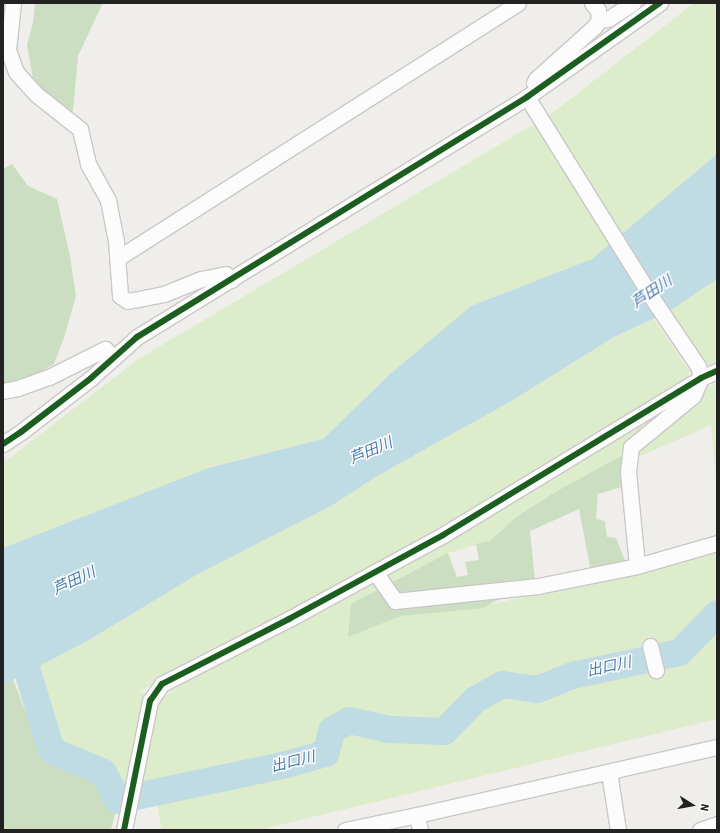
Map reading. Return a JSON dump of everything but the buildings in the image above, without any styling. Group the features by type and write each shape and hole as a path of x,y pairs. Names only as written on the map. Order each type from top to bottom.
{"street":[{"path":"12,3 8,50 16,72 37,95 80,129 88,164 108,200 116,241 120,296 128,300 164,294 201,279 226,274 232,280"},
{"path":"118,258 518,3"},
{"path":"3,444 21,432 91,378 136,337 232,280 527,97 594,28 599,20 598,10 592,3"},
{"path":"599,20 608,19 633,3"},
{"path":"540,82 660,3"},
{"path":"527,97 699,372 693,396 631,447 628,472 637,566"},
{"path":"3,391 18,388 49,377 105,349 114,357"},
{"path":"124,830 150,701 162,684 289,619 444,535 699,372 717,371"},
{"path":"375,572 395,601 538,586 637,566 717,543"},
{"path":"650,646 656,670"},
{"path":"345,830 419,823 609,772 716,747"},
{"path":"609,772 618,830"},
{"path":"700,830 717,824"}],"green space":[{"path":"35,3 103,3 78,56 73,112 34,85 27,45 33,23"},
{"path":"694,3 717,3 717,154 592,259 471,306 389,375 323,439 208,468 3,548 3,463 140,358 551,114"},
{"path":"12,164 28,186 57,199 70,256 76,296 64,338 54,364 26,380 3,384 3,169"},
{"path":"717,279 717,362 703,367 668,312"},
{"path":"654,319 690,371 687,380 477,509 140,691 159,702 191,673 327,606 434,549 679,400 622,449 621,456 555,492 515,518 490,541 448,553 424,567 348,637 401,616 488,605 717,552 717,719 259,830 162,830 152,782 120,790 111,767 56,745 26,672 89,640 198,574 331,506 379,475 513,400 614,337"},
{"path":"717,383 717,488 711,425 632,460 638,448 702,390"},
{"path":"621,456 622,487 598,494 596,519 605,521 607,537 616,538 626,563 590,567 579,509 530,531 535,580 483,608 401,616 348,637 351,604 448,553 457,577 468,575 465,562 479,560 476,544 490,541 515,518 555,492"},
{"path":"13,679 44,760 95,776 116,808 111,830 3,830 3,685"}],"water":[{"name":"芦田川","path":"717,154 717,279 668,312 614,337 513,400 379,475 331,506 198,574 89,640 3,685 3,548 208,468 323,439 389,375 471,306 592,259"}],"waterway":[{"name":"出口川","path":"3,615 9,611 51,750 103,772 117,800 286,764 325,753 332,729 349,720 389,729 444,731 475,699 502,684 537,689 572,675 679,652 717,613"}],"cycle path":[{"path":"3,444 21,432 91,378 137,337 527,97 660,3"},
{"path":"124,830 150,701 162,684 289,619 443,535 701,378 717,371"}]}
